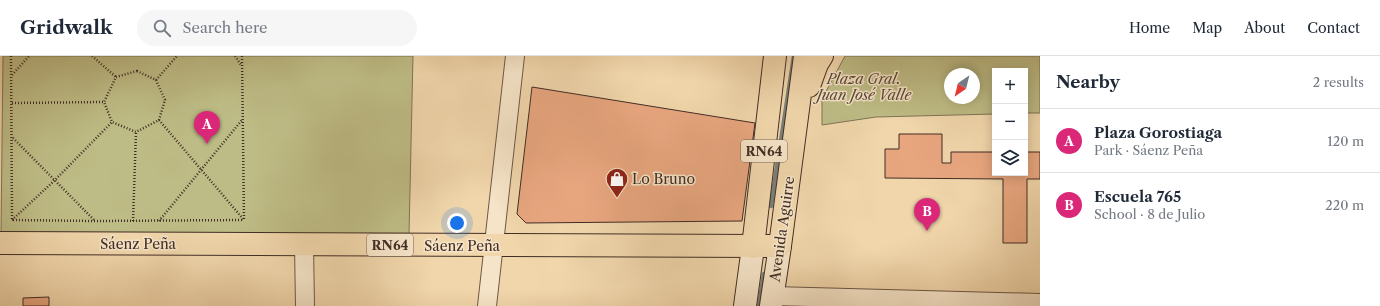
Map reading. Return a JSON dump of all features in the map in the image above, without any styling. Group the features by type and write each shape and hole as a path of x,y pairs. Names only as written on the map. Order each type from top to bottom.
{"main road":[{"name":"Avenida Aguirre","path":"745,306 775,56"},
{"name":"Avenida Aguirre","path":"772,301 805,56"},
{"path":"796,121 817,64 822,56"},
{"name":"Sáenz Peña","path":"0,243 780,246"}],"street":[{"path":"486,306 515,56"},
{"path":"304,245 305,306"},
{"path":"772,301 975,304 1040,303"}],"path":[{"path":"12,56 12,220"},
{"path":"12,76 29,56"},
{"path":"92,56 116,77"},
{"path":"156,80 177,56"},
{"path":"234,56 242,67"},
{"path":"242,56 244,220"},
{"path":"137,71 156,80 165,100 159,120 136,132 112,122 104,102 116,77 137,71"},
{"path":"12,103 104,102"},
{"path":"159,120 244,220"},
{"path":"159,221 243,120"},
{"path":"12,220 55,180 112,122"},
{"path":"133,221 136,132"},
{"path":"12,137 95,221"},
{"path":"12,220 244,220"}],"green space":[{"path":"3,56 413,56 409,234 1,233"},
{"name":"Plaza Gral. Juan José Valle","path":"845,56 1040,56 1040,113 1028,113 1028,68 992,68 992,114 876,117 822,125 822,99"}],"building":[{"path":"532,87 755,123 742,221 526,223 517,214"},
{"path":"899,134 942,134 942,163 951,163 951,152 992,152 992,176 1028,176 1028,152 1040,152 1040,179 1027,179 1027,243 1003,243 1003,179 885,178 885,149 899,149"},
{"path":"49,297 49,306 23,306 23,298"}],"waterway":[{"path":"771,206 794,56"},
{"path":"759,306 764,274"}],"place":[{"name":"Plaza Gorostiaga","path":"207,144"},
{"name":"Lo Bruno","path":"617,198"},
{"name":"Escuela 765","path":"927,231"}]}
